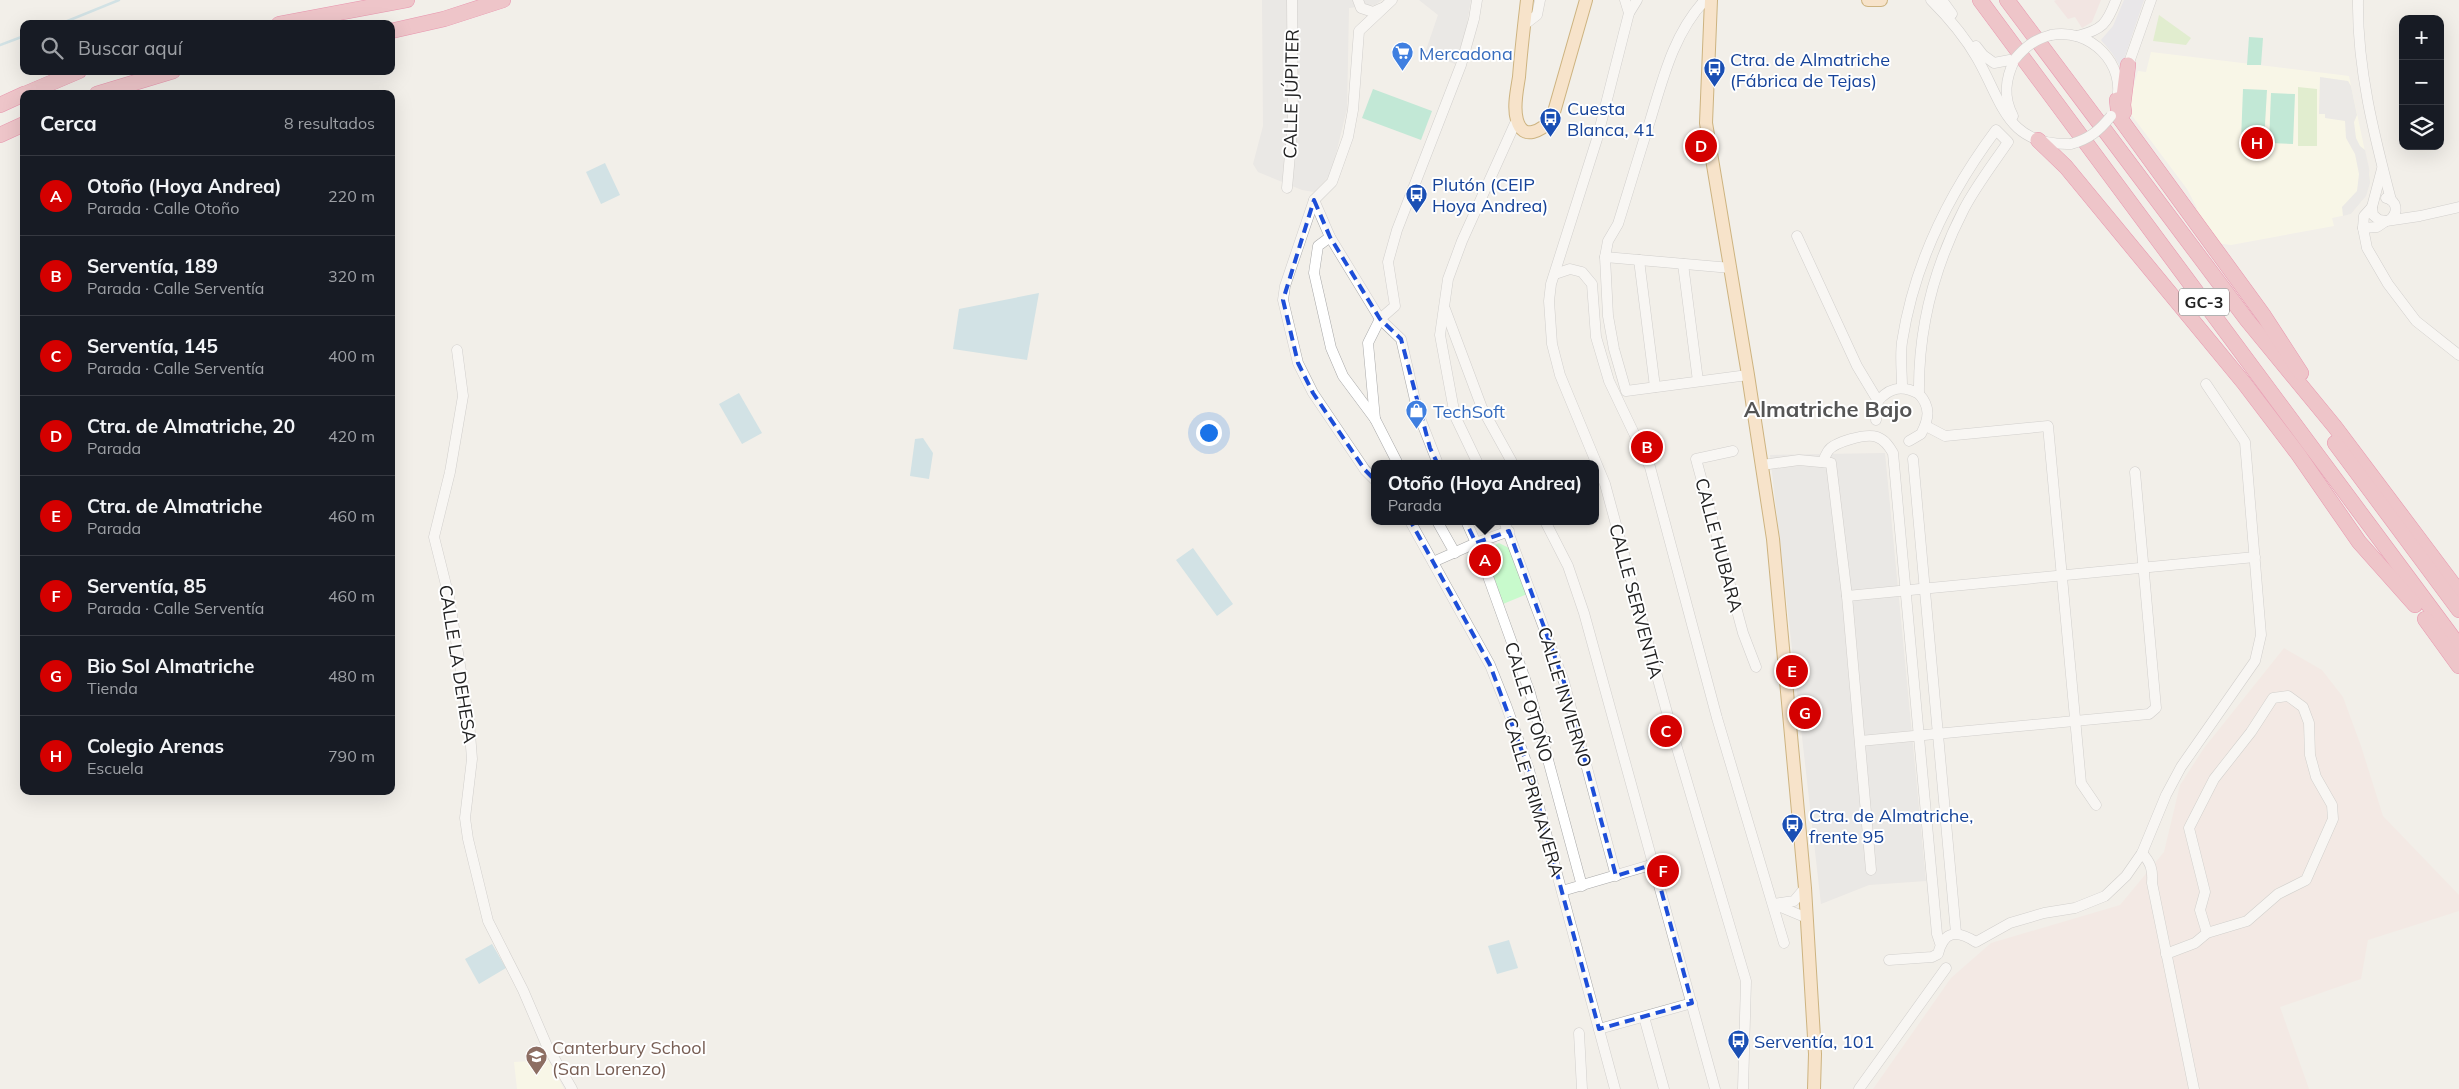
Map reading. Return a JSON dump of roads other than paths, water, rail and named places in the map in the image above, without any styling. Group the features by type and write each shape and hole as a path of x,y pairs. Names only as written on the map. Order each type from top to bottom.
{"highway":[{"path":"300,20 407,0"},
{"path":"395,30 444,19 503,0"},
{"name":"GC-3","path":"1969,0 1998,37 2033,71"},
{"name":"GC-3","path":"1980,0 2374,534 2415,605 2459,666"},
{"name":"GC-3","path":"2007,0 2247,320 2295,391 2459,610"},
{"path":"2126,128 2123,105 2128,65"},
{"path":"34,90 69,75"},
{"path":"110,90 160,75"},
{"path":"0,104 20,96"},
{"path":"2117,100 2119,117 2126,128 2264,316 2335,427"},
{"path":"0,135 20,126"},
{"path":"2033,137 2066,167 2244,383 2298,454 2359,542 2415,605"},
{"path":"2247,320 2335,427 2459,592"},
{"path":"2374,534 2459,646"}],"main road":[{"path":"1527,0 1517,94 1517,119 1522,129 1531,132 1543,130 1552,119 1586,0"},
{"path":"1711,0 1706,123 1731,268 1774,548 1805,888 1815,1054 1814,1089"},
{"path":"1868,0 1881,0"}],"street":[{"name":"CALLE JÚPITER","path":"1287,188 1293,121 1292,0"},
{"path":"1358,0 1360,8 1373,12 1388,3"},
{"path":"1375,419 1368,343 1380,319 1394,306 1388,262 1397,230 1461,65 1474,19 1477,0"},
{"path":"1524,25 1537,15 1540,0"},
{"path":"1625,0 1629,13"},
{"path":"1629,13 1638,0"},
{"path":"1705,0 1694,11 1682,32 1666,68 1618,224 1608,241 1605,257 1608,316 1614,349 1626,391 1748,375"},
{"path":"1931,0 1945,14 1976,57 2005,113 2019,131 2054,145 2071,144 2087,139 2101,130 2111,116 2151,0"},
{"path":"1942,0 1983,55 1994,63 2011,62"},
{"path":"2077,36 2101,28 2110,18 2116,0"},
{"path":"2358,0 2362,66 2383,168 2394,203 2395,214 2372,232 2367,248"},
{"path":"1371,476 1313,393 1298,363 1283,300 1285,286 1314,200 1332,182 1348,137 1353,110 1358,31 1388,3"},
{"name":"CALLE SERVENTÍA","path":"1595,460 1560,376 1552,344 1549,301 1551,284 1598,139 1629,13"},
{"path":"2033,137 2016,122 2009,108 2006,91 2011,62 2027,46 2042,37 2059,34 2077,36 2092,43 2109,61 2118,84 2117,100"},
{"path":"1476,460 1455,416 1440,335 1448,279 1462,241 1517,119"},
{"path":"1902,388 1902,343 1914,284 1934,231 1972,161 1996,130 2008,142 1964,209 1943,258 1925,317 1919,358 1919,394 1928,409 1926,426 1921,434 1909,441"},
{"path":"2383,168 2373,205 2376,218 2385,223"},
{"path":"2420,216 2380,198 2364,216 2363,228 2367,248 2388,284 2416,321 2459,355"},
{"path":"1314,200 1330,237 1380,319 1401,339 1418,413 1436,460"},
{"path":"2363,228 2459,207"},
{"path":"1797,236 1857,366 1878,402 1876,420"},
{"path":"1330,237 1318,246 1314,273 1331,348 1343,376 1375,419 1396,460"},
{"path":"1605,257 1731,268"},
{"path":"1639,260 1655,387"},
{"path":"1682,264 1698,381"},
{"path":"1555,274 1570,269 1582,272 1592,284 1596,337 1609,381 1650,467 1717,718 1784,942"},
{"path":"1444,306 1482,408 1511,460"},
{"name":"CALLE LA DEHESA","path":"457,350 463,396 450,472 434,537 449,597 462,690 469,721 472,759 465,818 468,839 488,921 547,1046 572,1089"},
{"path":"1940,943 1947,936 1956,933 1976,942 2010,923 2044,913 2075,908 2105,896 2126,876 2142,853 2166,795 2181,767 2255,661 2261,635 2245,442 2206,384"},
{"path":"1878,402 1892,389 1902,388 1919,394"},
{"path":"1926,426 1945,436 2048,426 2080,782 2096,805"},
{"path":"1823,462 1828,450 1842,442 1876,436 1888,443 1893,453 1896,471 1905,590 1937,934 1940,943 1938,954 1932,957 1889,960"},
{"name":"CALLE HUBARA","path":"1733,451 1696,459 1738,616 1756,666"},
{"path":"1913,459 1956,933"},
{"path":"1762,466 1798,460 1831,463 1847,596 1871,870"},
{"name":"CALLE SERVENTÍA","path":"1599,470 1605,484 1672,732 1746,981 1743,1089"},
{"path":"1860,742 2149,714 2156,708 2135,472"},
{"name":"CALLE PRIMAVERA","path":"1412,525 1490,665 1503,697 1529,770 1615,1089"},
{"path":"1439,525 1455,553"},
{"name":"CALLE OTOÑO","path":"1468,525 1530,693 1582,886"},
{"name":"CALLE INVIERNO","path":"1506,525 1564,682 1616,876"},
{"path":"1547,525 1568,566 1584,614 1715,1089"},
{"path":"1433,562 1509,531"},
{"path":"1847,596 2255,557"},
{"path":"2166,954 2195,943 2207,933 2247,921 2278,894 2306,880 2333,819 2332,805 2316,777 2310,754 2309,723 2303,707 2288,696 2273,698 2214,779 2189,828 2205,892 2200,910 2207,933"},
{"path":"2142,853 2151,862 2152,883 2194,1089"},
{"path":"1562,891 1654,864"},
{"path":"1773,904 1794,901 1805,888"},
{"path":"1773,904 1807,918"},
{"path":"1859,1089 1946,968"},
{"path":"1599,1029 1692,1003"},
{"path":"1644,1017 1664,1089"},
{"path":"1579,1032 1582,1089"}],"water":[{"path":"605,163 620,195 601,204 586,172"},
{"path":"1039,293 1027,360 953,349 959,309"},
{"path":"739,393 762,433 742,444 719,404"},
{"path":"923,438 933,453 929,479 910,476 915,439"},
{"path":"1193,548 1233,604 1217,616 1176,560"},
{"path":"1509,940 1518,968 1497,974 1488,946"},
{"path":"492,944 506,968 479,984 465,959"}],"waterway":[{"path":"70,20 119,0"},
{"path":"0,45 20,38"}],"place":[{"name":"Mercadona","path":"1403,72"},
{"name":"Ctra. de Almatriche (Fábrica de Tejas)","path":"1714,88"},
{"name":"Cuesta Blanca, 41","path":"1551,137"},
{"name":"Colegio Arenas","path":"2257,143"},
{"name":"Ctra. de Almatriche, 20","path":"1701,146"},
{"name":"Plutón (CEIP Hoya Andrea)","path":"1416,213"},
{"name":"TechSoft","path":"1417,430"},
{"name":"Serventía, 189","path":"1647,447"},
{"name":"Otoño (Hoya Andrea)","path":"1485,560"},
{"name":"Ctra. de Almatriche","path":"1792,671"},
{"name":"Bio Sol Almatriche","path":"1805,713"},
{"name":"Serventía, 145","path":"1666,731"},
{"name":"Ctra. de Almatriche, frente 95","path":"1793,844"},
{"name":"Serventía, 85","path":"1663,871"},
{"name":"Serventía, 101","path":"1738,1060"},
{"name":"Canterbury School (San Lorenzo)","path":"536,1076"}],"district":[{"name":"Almatriche Bajo","path":"1828,409"}]}
